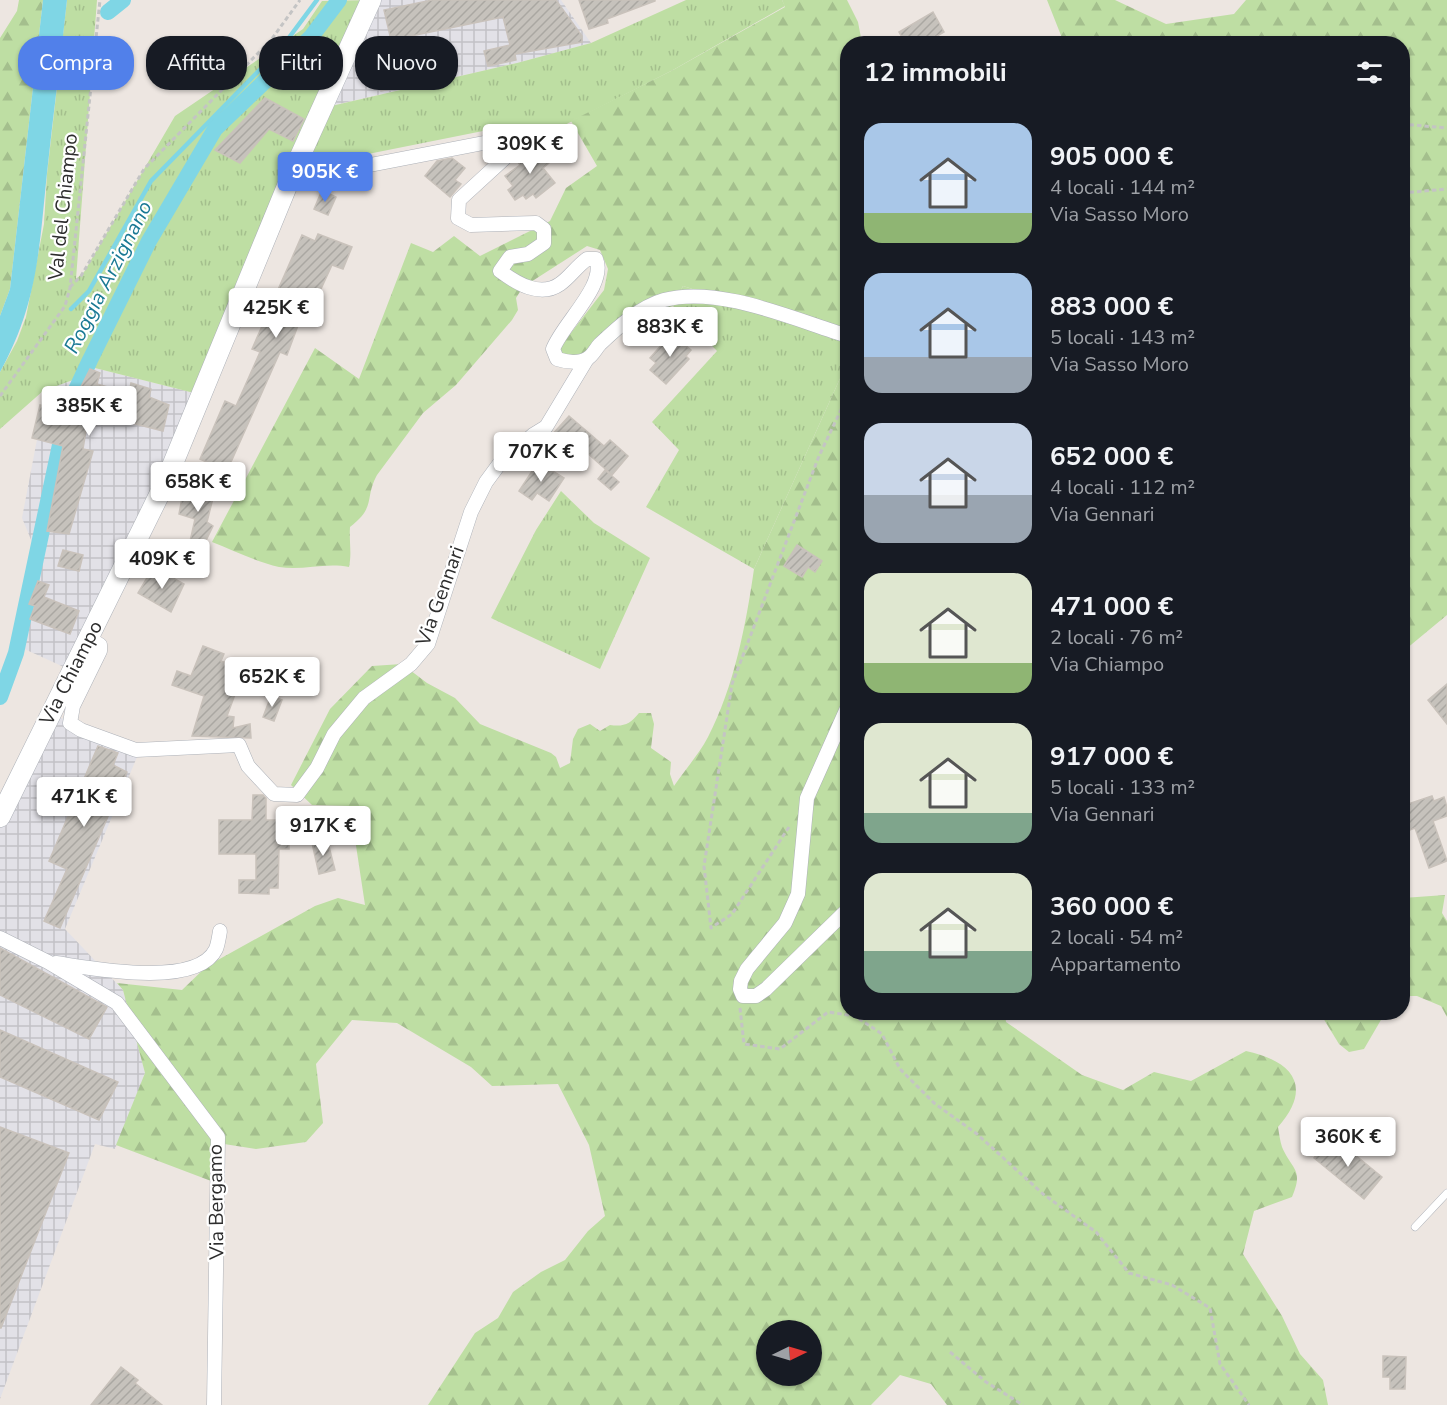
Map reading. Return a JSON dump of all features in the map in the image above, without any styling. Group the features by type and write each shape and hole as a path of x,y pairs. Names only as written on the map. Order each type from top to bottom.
{"main road":[{"name":"Via Chiampo","path":"0,817 165,483 292,174 371,0"}],"street":[{"path":"292,174 308,177 499,140 510,148 507,156 459,200 458,218 471,225 536,223 544,229 544,243 528,254 510,257 500,271 514,282 537,290 558,286 587,259 596,259 599,267 597,283 559,334 553,349 557,359 567,362 587,359 628,320 663,301 687,297 741,303 840,334"},
{"name":"Via Gennari","path":"88,638 100,645 100,651 73,706 70,723 81,730 136,750 239,745 248,766 274,794 297,795 317,768 334,734 364,698 411,664 428,644 471,512 486,482 500,463 546,427 587,359"},
{"path":"840,724 807,798 798,894 785,923 747,969 741,981 740,989 743,996 756,996 766,988 840,917"},
{"name":"Via Bergamo","path":"48,962 126,972 181,971 202,962 215,951 220,931"},
{"name":"Via Bergamo","path":"0,938 48,962 117,1004 218,1137 214,1405"}],"lane":[{"path":"1415,1227 1447,1193"}],"path":[{"name":"Val del Chiampo","path":"0,396 65,306 70,288 100,0"},
{"path":"70,288 81,276 144,169 271,40 300,0"},
{"path":"1410,125 1447,128"},
{"path":"1410,192 1447,189"},
{"path":"789,826 732,914 711,928 704,866 732,684 815,466 840,412"},
{"path":"743,996 740,1007 744,1044 780,1049 828,1012 840,1014"},
{"path":"861,1020 882,1034 900,1069 934,1103 977,1134 1043,1194 1096,1232 1129,1273 1172,1285 1210,1308 1220,1364 1249,1405"},
{"path":"950,1352 986,1382 1023,1405"}],"shaded area":[{"path":"374,0 561,0 591,43 458,77 458,36 358,36"},
{"path":"355,42 355,90 400,90 326,107 334,90 343,90 343,69"},
{"path":"91,367 206,396 66,668 20,647 39,559 22,518 39,429 43,391 81,377"},
{"path":"46,710 137,757 65,929 123,990 145,1073 115,1149 95,1144 0,1399 0,802"}],"green space":[{"path":"19,0 43,0 39,36 18,36 18,90 33,90 10,289 0,316 0,38 17,11"},
{"path":"67,0 97,0 94,36 63,36"},
{"path":"374,0 358,36 355,36 355,43 343,71 343,36 293,36 303,29 322,1"},
{"path":"686,0 782,0 785,6 673,70 549,133 508,126 298,168 206,396 91,367 81,377 43,391 0,429 0,372 17,341 26,317 44,224 57,90 90,90 76,279 84,272 175,116 213,90 247,90 247,67 259,59 259,90 334,90 327,107 400,90 458,90 458,77 591,43"},
{"path":"782,0 847,0 858,22 861,36 840,36 840,336 683,286 673,306 646,314 597,352 574,357 559,354 560,347 604,290 608,269 600,250 587,246 523,287 516,298 518,310 512,320 456,385 423,413 377,475 367,508 350,527 349,567 331,565 279,567 212,542 315,348 359,379 411,243 433,252 454,236 480,256 550,221 566,188 597,166 571,121 673,70 785,7"},
{"path":"1047,0 1115,0 1166,24 1234,14 1246,0 1447,0 1447,615 1410,646 1410,36 1061,36"},
{"path":"683,286 840,336 840,379 754,569 646,507 679,450 652,422 717,351 673,306"},
{"path":"840,379 840,1020 1006,1020 1082,1075 1123,1090 1154,1072 1191,1081 1246,1051 1262,1055 1286,1069 1293,1077 1296,1088 1295,1099 1278,1127 1282,1147 1295,1170 1297,1181 1292,1197 1254,1211 1243,1254 1282,1316 1300,1354 1323,1380 1328,1405 947,1405 931,1384 900,1375 871,1405 428,1405 475,1333 498,1318 513,1292 541,1272 565,1260 588,1231 605,1216 589,1145 558,1084 492,1086 471,1067 397,1023 352,1020 316,1064 323,1123 306,1142 256,1149 224,1144 219,1184 116,1145 145,1073 123,990 117,983 182,990 207,966 315,906 338,898 365,905 350,806 312,805 291,785 330,709 372,666 402,664 427,683 455,698 480,724 551,753 556,757 560,768 570,763 573,739 578,729 590,724 600,731 610,725 626,724 639,713 651,713 654,724 651,748 671,762 670,774 674,786 696,756 717,718 732,677 743,634 754,569"},
{"path":"561,491 594,523 650,558 600,669 491,618 536,530"},
{"path":"1445,895 1442,913 1447,921 1447,1017 1441,1006 1417,996 1410,996 1410,898"},
{"path":"1324,1020 1381,1020 1364,1049 1349,1052 1339,1044"}],"water":[{"path":"43,0 67,0 63,36 39,36"},
{"path":"33,90 56,90 35,275 13,347 0,372 0,316 10,289"}],"building":[{"path":"432,0 556,0 582,36 582,42 515,54 516,60 488,66 484,51 510,45 503,17 411,36 390,36 384,10"},
{"path":"579,0 655,1 607,19 608,23 589,29"},
{"path":"933,12 944,32 937,36 901,36 899,32"},
{"path":"265,98 304,119 293,141 269,129 240,163 215,150"},
{"path":"534,144 549,163 543,168 555,183 536,198 533,194 526,199 523,195 515,200 508,190 513,186 505,176 520,165 518,162 525,157 522,154"},
{"path":"452,158 465,168 455,180 461,184 450,197 425,176 437,161"},
{"path":"322,190 336,197 328,215 314,209"},
{"path":"318,234 352,247 343,269 332,265 309,315 303,312 287,355 280,352 227,471 200,459 225,401 236,406 260,352 252,349 302,235 315,241"},
{"path":"672,333 691,350 686,356 689,359 666,384 650,370 656,363 650,358"},
{"path":"90,369 100,373 97,384 129,393 131,383 151,389 149,397 169,405 163,431 89,412 83,449 93,451 69,534 47,531 63,446 32,438 40,405 68,412"},
{"path":"569,416 604,446 610,440 628,456 612,475 576,443 568,453 550,437"},
{"path":"538,462 564,478 549,501 537,493 532,500 519,491"},
{"path":"605,470 619,482 611,490 598,479"},
{"path":"185,482 215,490 207,522 213,526 199,555 189,546 195,519 179,514"},
{"path":"797,545 822,561 815,572 808,567 802,577 784,566"},
{"path":"63,550 83,555 79,571 58,566"},
{"path":"151,571 161,576 164,573 184,584 171,612 138,593"},
{"path":"38,581 49,585 44,597 79,611 70,634 30,619 35,606 29,604"},
{"path":"203,646 224,654 221,661 253,673 245,692 237,689 227,716 234,717 233,728 250,724 251,738 192,736 204,696 172,685 177,671 191,676"},
{"path":"1447,684 1447,724 1428,700"},
{"path":"271,696 282,700 274,721 263,717"},
{"path":"98,746 118,753 113,765 127,772 60,928 44,921 67,869 49,861"},
{"path":"253,795 263,795 266,798 266,820 281,820 281,836 289,836 289,849 279,849 278,888 269,888 269,894 239,893 239,880 256,880 256,854 219,854 219,820 252,820"},
{"path":"1432,796 1434,801 1444,797 1447,816 1433,821 1447,861 1429,868 1415,828 1410,830 1410,803"},
{"path":"327,839 335,870 319,874 312,843"},
{"path":"0,948 107,1007 89,1039 0,995"},
{"path":"0,1030 118,1082 99,1120 0,1077"},
{"path":"0,1127 69,1153 1,1328 0,1328"},
{"path":"1332,1136 1382,1177 1364,1199 1314,1158"},
{"path":"1383,1356 1406,1357 1405,1389 1390,1389 1390,1377 1383,1377"},
{"path":"121,1367 138,1380 135,1383 162,1405 91,1405"}],"waterway":[{"name":"Roggia Arzignano","path":"108,12 123,0"},
{"path":"71,309 89,291 151,181 282,47 317,0"},
{"name":"Roggia Arzignano","path":"0,697 16,653 68,407 90,360 149,241 215,129 311,37 339,0"}]}
